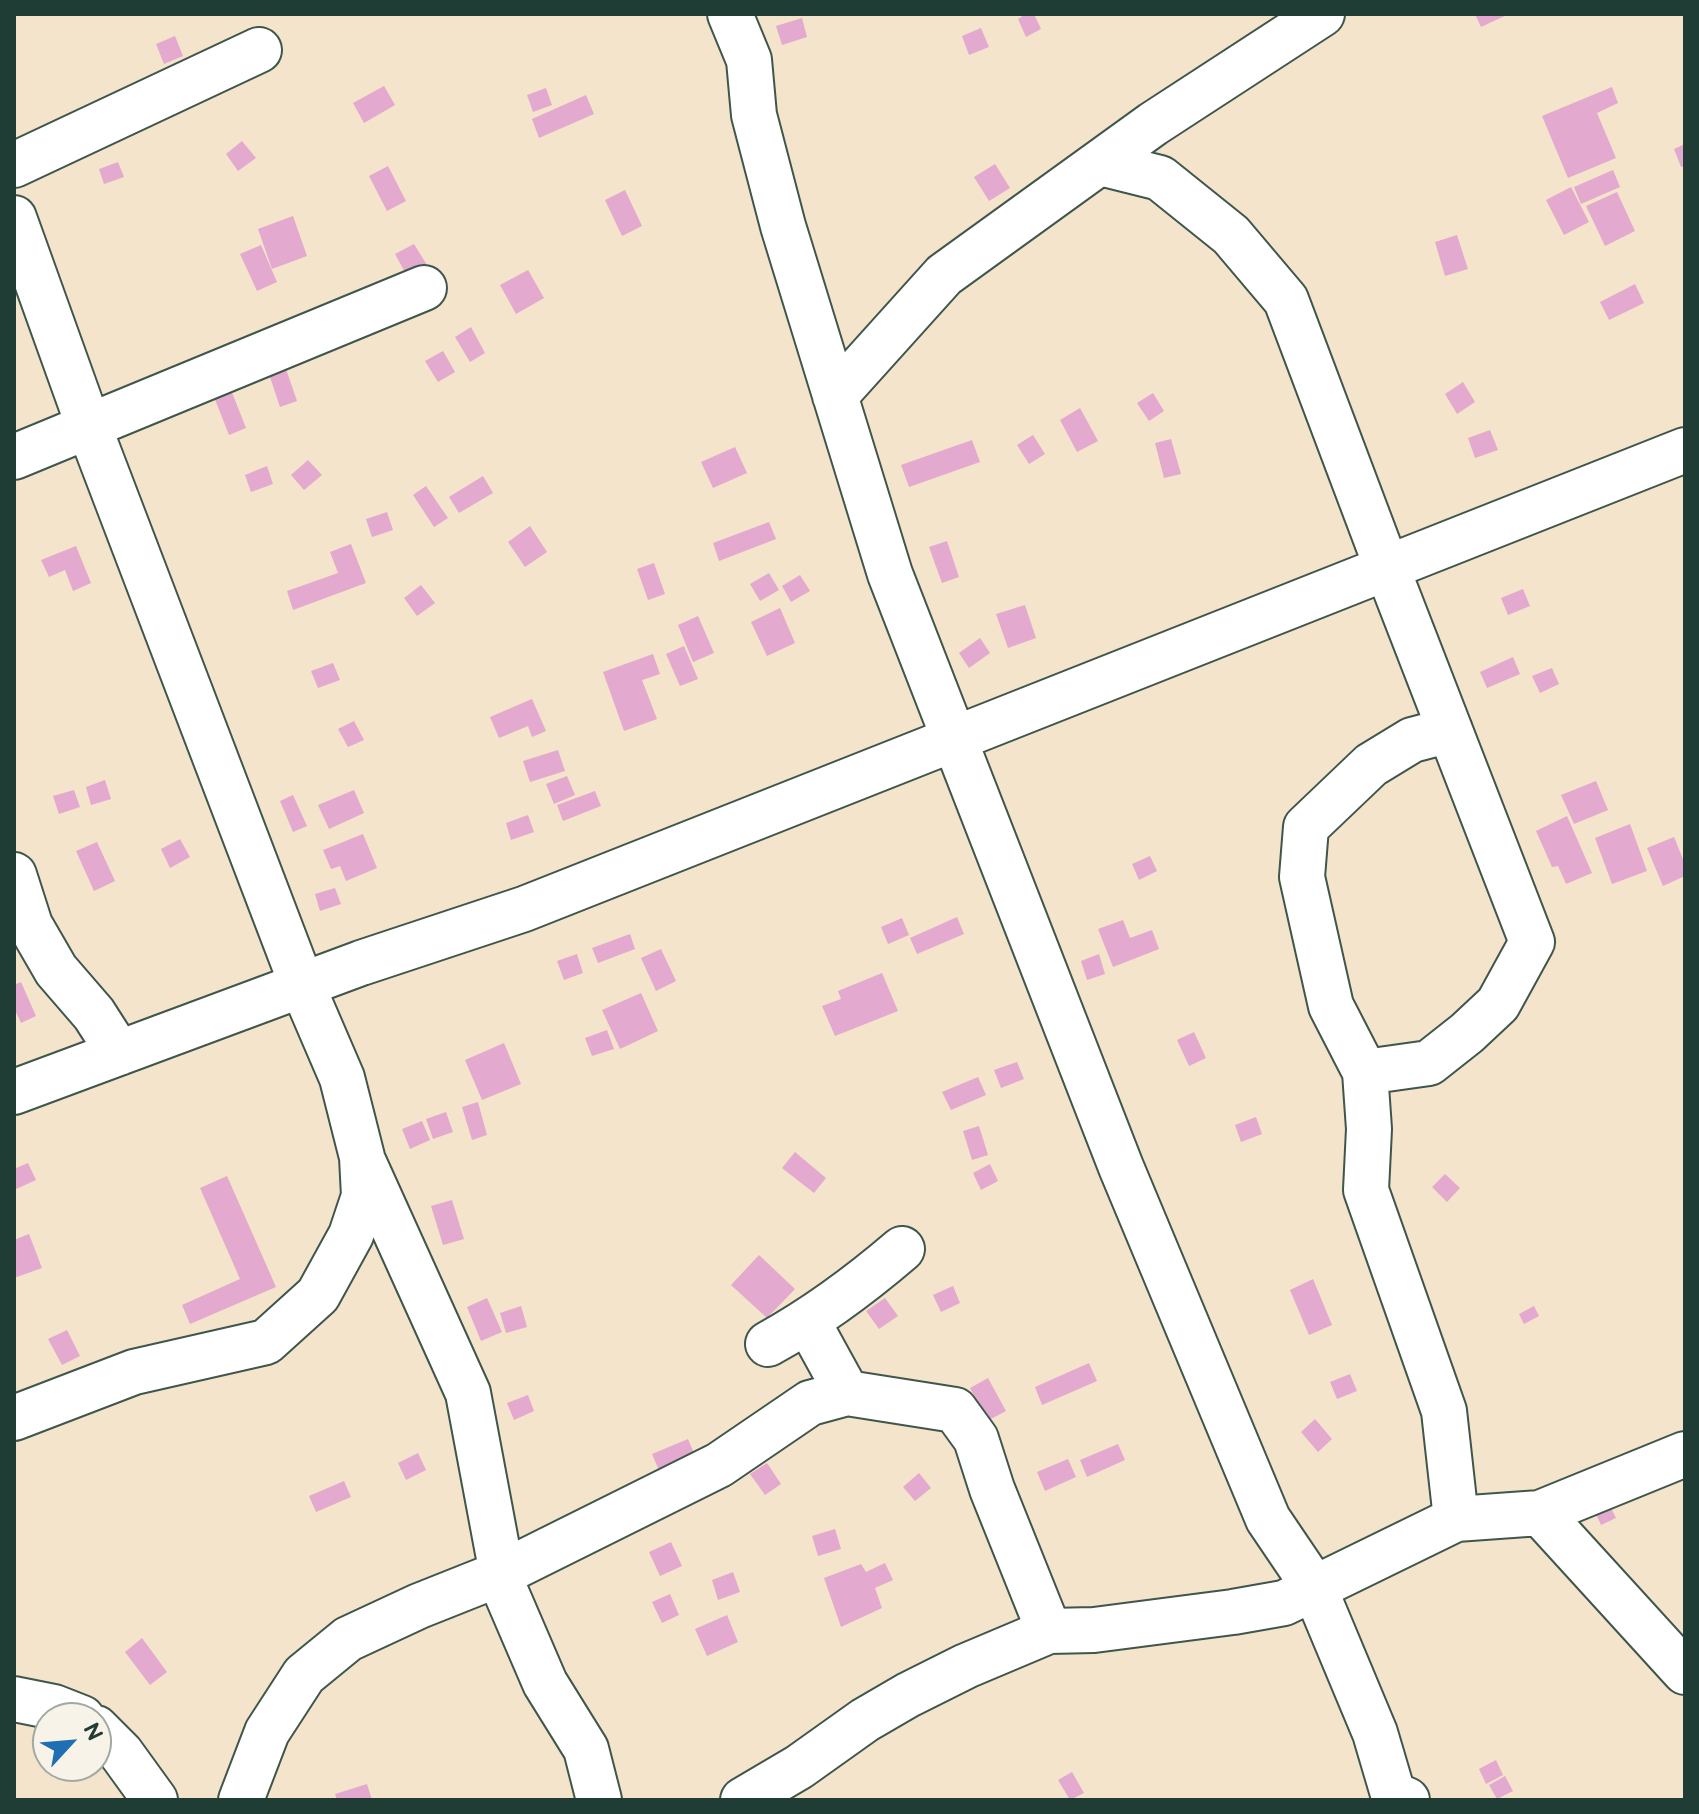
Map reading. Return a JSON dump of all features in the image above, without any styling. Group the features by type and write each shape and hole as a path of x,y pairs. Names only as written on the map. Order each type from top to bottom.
{"street":[{"path":"730,14 749,60 754,115 783,226 890,574 1121,1167 1268,1519 1314,1587 1375,1733 1395,1798"},
{"path":"835,396 944,275 1153,124 1314,16"},
{"path":"14,165 259,50"},
{"path":"1100,163 1160,178 1231,235 1286,300 1532,942 1498,1004 1429,1063 1365,1072"},
{"path":"14,218 89,427 302,985 342,1078 362,1157 468,1393 505,1590 545,1683 586,1749 599,1800"},
{"path":"14,457 424,288"},
{"path":"14,1092 361,963 524,909 1685,450"},
{"path":"1450,730 1412,740 1371,765 1306,827 1302,877 1331,1006 1365,1072 1369,1129 1366,1190 1444,1411 1456,1519"},
{"path":"14,875 30,925 56,970 94,1014 119,1053"},
{"path":"14,1418 134,1372 266,1342 318,1295 351,1235 364,1196 362,1157"},
{"path":"768,1344 808,1322 902,1249"},
{"path":"808,1322 847,1393"},
{"path":"241,1800 267,1732 304,1675 348,1639 502,1573 719,1465 810,1403 847,1393 955,1410 976,1439 992,1489 1049,1631"},
{"path":"743,1800 908,1695 966,1666 1049,1631 1094,1630 1284,1603 1456,1519 1540,1513 1685,1454"},
{"path":"1540,1513 1685,1672"},
{"path":"112,1744 155,1800"}],"building":[{"path":"1034,14 1041,29 1026,37 1018,19"},
{"path":"1475,14 1509,14 1481,27"},
{"path":"802,18 807,37 782,45 776,26"},
{"path":"981,28 989,47 969,55 962,36"},
{"path":"175,36 183,56 164,64 156,44"},
{"path":"384,86 395,105 364,123 353,103"},
{"path":"1612,87 1618,103 1597,113 1616,158 1568,178 1542,116"},
{"path":"546,88 552,105 533,112 527,95"},
{"path":"586,95 594,114 539,138 532,119"},
{"path":"242,141 256,158 238,171 226,154"},
{"path":"1685,144 1685,166 1681,167 1674,149"},
{"path":"118,162 124,177 104,184 99,169"},
{"path":"995,164 1010,188 989,201 974,177"},
{"path":"388,166 406,201 387,211 369,176"},
{"path":"1613,170 1620,187 1581,204 1574,187"},
{"path":"1571,187 1589,222 1564,235 1546,200"},
{"path":"625,190 642,226 622,236 605,200"},
{"path":"1617,192 1635,231 1605,246 1586,206"},
{"path":"293,216 307,256 272,269 258,229"},
{"path":"1457,235 1468,269 1445,276 1435,242"},
{"path":"414,244 427,265 407,276 395,254"},
{"path":"261,245 277,282 257,291 240,254"},
{"path":"528,270 544,298 516,314 500,285"},
{"path":"1635,284 1644,303 1609,320 1600,302"},
{"path":"471,327 485,353 470,362 455,337"},
{"path":"443,351 455,372 438,382 425,361"},
{"path":"286,369 297,401 280,407 269,374"},
{"path":"1463,382 1475,402 1457,414 1445,394"},
{"path":"231,390 246,428 229,435 214,397"},
{"path":"1153,393 1164,411 1149,421 1137,403"},
{"path":"1080,408 1098,441 1077,452 1060,420"},
{"path":"1490,430 1498,450 1475,458 1468,438"},
{"path":"1033,435 1045,454 1029,464 1017,445"},
{"path":"1171,439 1181,474 1164,478 1155,443"},
{"path":"972,440 980,462 909,487 901,465"},
{"path":"735,447 747,473 713,488 701,462"},
{"path":"308,460 322,475 304,490 291,475"},
{"path":"267,466 273,484 251,492 245,475"},
{"path":"483,476 493,493 459,513 449,497"},
{"path":"426,486 448,518 434,527 413,495"},
{"path":"387,512 393,530 372,537 366,519"},
{"path":"769,522 776,539 719,561 713,543"},
{"path":"530,526 547,552 525,567 508,542"},
{"path":"947,541 959,577 942,583 929,547"},
{"path":"351,544 366,583 293,610 287,591 338,573 330,552"},
{"path":"76,546 91,583 73,591 65,570 49,577 41,560"},
{"path":"654,563 665,594 648,600 637,569"},
{"path":"769,573 779,590 760,601 750,584"},
{"path":"800,575 810,591 791,602 782,586"},
{"path":"421,585 435,603 417,616 404,598"},
{"path":"1523,589 1530,606 1508,615 1501,598"},
{"path":"1025,605 1036,638 1008,648 996,614"},
{"path":"780,608 795,643 767,656 751,622"},
{"path":"698,616 714,653 693,662 678,625"},
{"path":"980,638 990,653 969,668 959,653"},
{"path":"684,646 698,679 680,686 666,654"},
{"path":"653,654 660,674 642,680 657,719 624,731 603,672"},
{"path":"1513,657 1520,674 1487,688 1480,672"},
{"path":"333,663 340,680 318,688 311,671"},
{"path":"1552,668 1559,684 1540,693 1532,676"},
{"path":"532,699 546,731 532,737 528,726 499,738 490,717"},
{"path":"354,721 364,740 348,747 338,729"},
{"path":"558,750 565,771 530,782 523,761"},
{"path":"567,776 575,795 554,804 546,784"},
{"path":"105,780 111,799 91,805 86,787"},
{"path":"1596,781 1608,810 1574,824 1561,795"},
{"path":"74,790 80,807 59,814 53,796"},
{"path":"354,790 364,813 329,829 318,805"},
{"path":"595,791 601,806 563,821 557,805"},
{"path":"293,795 307,826 293,832 280,801"},
{"path":"528,815 534,832 511,840 506,823"},
{"path":"1567,816 1592,873 1566,884 1558,866 1552,867 1536,831"},
{"path":"1630,824 1647,871 1612,884 1595,838"},
{"path":"363,834 377,868 346,881 340,866 331,869 323,850"},
{"path":"1674,837 1685,864 1685,876 1663,886 1647,848"},
{"path":"180,839 190,857 170,868 161,849"},
{"path":"97,842 115,881 94,891 76,851"},
{"path":"1150,856 1157,871 1139,880 1132,864"},
{"path":"335,888 341,904 320,911 315,894"},
{"path":"957,917 964,934 917,954 910,938"},
{"path":"902,918 909,935 888,944 881,927"},
{"path":"1123,920 1130,938 1152,930 1159,949 1113,967 1098,929"},
{"path":"630,934 635,949 598,963 592,948"},
{"path":"661,949 676,981 656,991 641,958"},
{"path":"577,954 583,973 564,980 557,961"},
{"path":"1099,954 1105,974 1087,980 1081,961"},
{"path":"882,973 898,1011 835,1036 822,1006 841,999 838,991"},
{"path":"21,982 36,1016 21,1023 14,1008 14,985"},
{"path":"641,993 658,1031 620,1049 602,1010"},
{"path":"607,1030 614,1049 592,1056 585,1038"},
{"path":"1194,1032 1206,1058 1189,1066 1177,1040"},
{"path":"504,1043 521,1084 482,1100 465,1060"},
{"path":"1017,1062 1024,1079 1001,1088 994,1070"},
{"path":"978,1077 986,1095 951,1110 942,1092"},
{"path":"478,1102 487,1135 472,1140 462,1107"},
{"path":"446,1112 453,1132 433,1139 426,1119"},
{"path":"1256,1117 1262,1134 1241,1142 1235,1125"},
{"path":"422,1121 430,1140 410,1149 402,1129"},
{"path":"979,1126 988,1155 972,1160 963,1131"},
{"path":"795,1152 826,1178 814,1193 782,1168"},
{"path":"28,1163 36,1180 14,1190 14,1169"},
{"path":"990,1164 998,1181 981,1190 973,1173"},
{"path":"1445,1174 1460,1188 1447,1202 1432,1187"},
{"path":"227,1176 276,1287 190,1324 182,1305 240,1279 200,1188"},
{"path":"452,1200 464,1239 443,1245 431,1206"},
{"path":"29,1234 42,1268 14,1278 14,1240"},
{"path":"759,1255 795,1289 767,1318 731,1285"},
{"path":"1313,1279 1332,1325 1309,1335 1290,1290"},
{"path":"953,1286 960,1303 941,1312 933,1295"},
{"path":"487,1298 502,1332 481,1341 467,1307"},
{"path":"885,1298 898,1316 879,1329 866,1311"},
{"path":"521,1306 527,1327 506,1333 500,1313"},
{"path":"1534,1306 1539,1316 1524,1324 1519,1314"},
{"path":"67,1330 80,1356 62,1365 48,1339"},
{"path":"1089,1363 1097,1381 1042,1405 1035,1387"},
{"path":"1350,1374 1357,1391 1337,1399 1330,1382"},
{"path":"988,1378 1006,1411 987,1421 970,1388"},
{"path":"528,1395 534,1411 514,1420 507,1403"},
{"path":"1315,1419 1332,1439 1318,1452 1301,1432"},
{"path":"688,1439 696,1458 660,1473 652,1454"},
{"path":"1118,1444 1125,1460 1087,1477 1080,1460"},
{"path":"418,1453 426,1470 406,1480 398,1463"},
{"path":"1068,1459 1076,1477 1045,1491 1037,1472"},
{"path":"767,1463 781,1484 765,1495 750,1474"},
{"path":"919,1473 931,1488 915,1501 903,1487"},
{"path":"344,1481 351,1497 316,1512 309,1496"},
{"path":"1605,1496 1616,1518 1601,1525 1591,1503"},
{"path":"835,1529 841,1549 818,1556 812,1536"},
{"path":"671,1542 682,1566 660,1576 649,1552"},
{"path":"885,1563 893,1580 875,1588 882,1608 841,1627 824,1578 861,1564 866,1572"},
{"path":"733,1572 740,1592 718,1600 712,1580"},
{"path":"670,1594 679,1615 662,1623 652,1602"},
{"path":"727,1615 738,1642 707,1656 695,1629"},
{"path":"142,1638 167,1672 150,1685 125,1652"},
{"path":"1496,1760 1503,1775 1486,1784 1479,1769"},
{"path":"1072,1772 1084,1793 1070,1800 1058,1780"},
{"path":"1505,1776 1513,1791 1497,1799 1489,1785"},
{"path":"367,1784 372,1800 337,1800 335,1794"}]}
